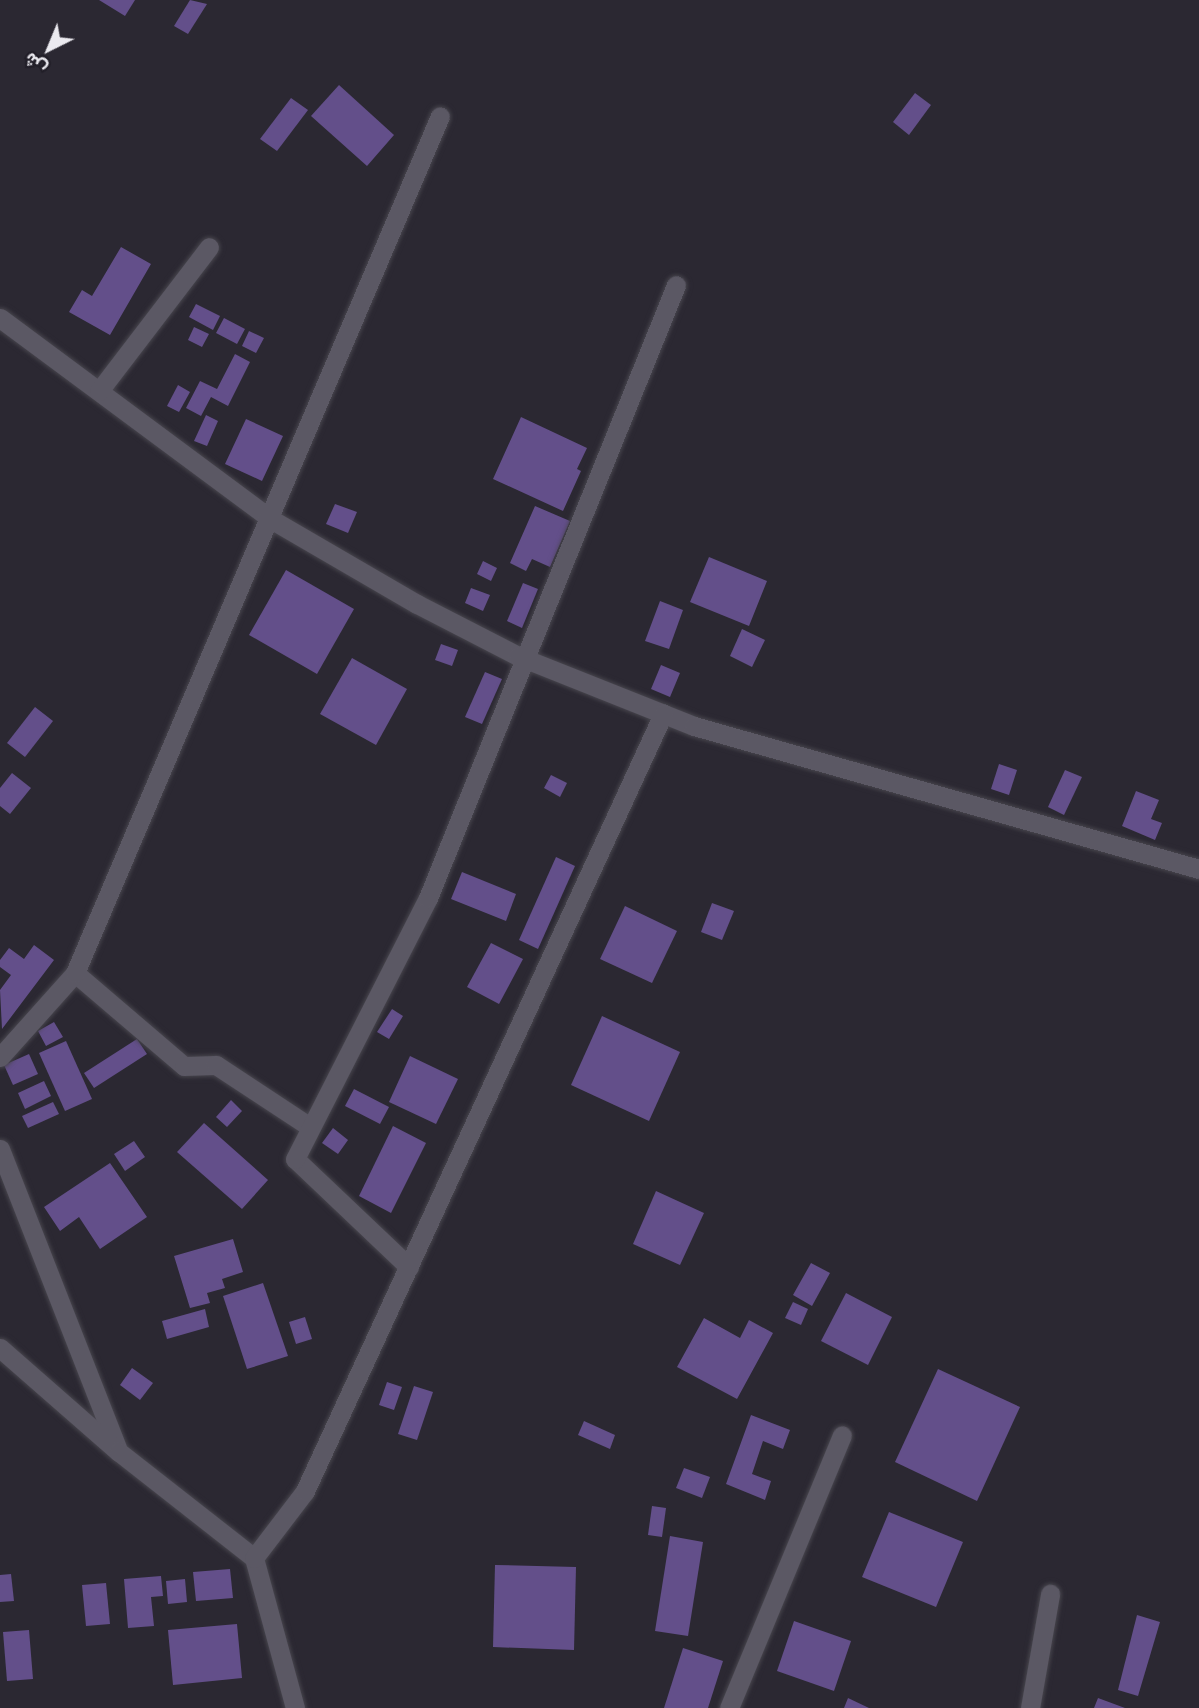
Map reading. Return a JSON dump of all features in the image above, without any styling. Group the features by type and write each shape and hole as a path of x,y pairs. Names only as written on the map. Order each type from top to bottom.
{"street":[{"path":"0,1057 75,973 440,116"},
{"path":"99,391 209,247"},
{"path":"409,1267 295,1158 428,898 676,285"},
{"path":"0,318 269,518 417,604 526,659 708,730 1199,869"},
{"path":"254,1558 305,1491 663,714"},
{"path":"75,973 184,1066 216,1065 310,1127"},
{"path":"0,1149 119,1452"},
{"path":"0,1348 119,1452 254,1558 295,1708"},
{"path":"729,1708 842,1434"},
{"path":"1030,1708 1050,1594"}],"building":[{"path":"99,0 135,0 125,16"},
{"path":"190,0 207,4 188,34 174,26"},
{"path":"339,85 394,135 367,166 311,116"},
{"path":"915,93 931,105 909,135 893,122"},
{"path":"291,98 308,110 277,151 260,139"},
{"path":"121,247 151,264 110,335 69,312 82,290 92,296"},
{"path":"196,304 220,316 213,330 189,317"},
{"path":"224,318 245,329 237,344 216,333"},
{"path":"194,327 209,334 202,347 188,340"},
{"path":"249,331 264,338 256,353 242,346"},
{"path":"235,354 250,362 228,406 211,397 201,416 186,408 200,381 217,389"},
{"path":"178,385 190,392 179,412 167,406"},
{"path":"206,415 218,421 207,446 194,441"},
{"path":"521,417 587,448 577,469 581,471 563,511 493,479"},
{"path":"246,419 283,436 262,481 225,464"},
{"path":"335,504 357,512 348,533 326,524"},
{"path":"535,506 570,521 550,567 532,559 526,571 510,563"},
{"path":"709,557 767,581 749,626 690,602"},
{"path":"483,561 497,568 491,581 477,574"},
{"path":"286,570 354,609 317,674 249,635"},
{"path":"523,583 538,589 522,628 507,621"},
{"path":"471,588 490,595 483,611 465,603"},
{"path":"660,601 683,610 669,649 645,641"},
{"path":"742,629 765,640 752,667 730,656"},
{"path":"441,644 458,650 452,666 435,660"},
{"path":"352,658 407,689 376,745 320,714"},
{"path":"661,665 680,673 670,697 651,689"},
{"path":"485,672 502,679 482,724 465,717"},
{"path":"35,707 53,721 25,757 7,743"},
{"path":"999,764 1017,770 1009,795 991,789"},
{"path":"1065,770 1082,777 1064,815 1048,807"},
{"path":"12,773 31,788 10,814 0,806 0,788"},
{"path":"551,775 567,783 560,797 544,788"},
{"path":"1136,791 1159,800 1151,819 1162,823 1155,840 1122,826"},
{"path":"556,857 575,866 538,949 519,940"},
{"path":"462,872 516,894 506,921 451,899"},
{"path":"712,903 734,911 722,940 701,932"},
{"path":"625,906 677,931 652,983 600,959"},
{"path":"491,943 523,959 499,1004 467,987"},
{"path":"34,945 54,960 2,1029 0,990 11,975 0,967 0,960 9,948 24,959"},
{"path":"392,1009 403,1016 389,1039 377,1032"},
{"path":"602,1016 680,1052 649,1121 571,1085"},
{"path":"54,1022 63,1037 46,1046 38,1031"},
{"path":"137,1039 147,1054 94,1088 84,1073"},
{"path":"66,1041 92,1099 65,1111 39,1053"},
{"path":"29,1054 38,1074 13,1085 4,1065"},
{"path":"410,1056 458,1079 436,1124 389,1102"},
{"path":"44,1081 51,1096 25,1109 18,1093"},
{"path":"354,1089 389,1107 380,1124 345,1106"},
{"path":"231,1100 242,1111 227,1127 216,1117"},
{"path":"53,1102 59,1114 28,1128 22,1116"},
{"path":"204,1123 268,1180 242,1209 177,1152"},
{"path":"393,1126 426,1143 391,1213 359,1196"},
{"path":"333,1128 348,1140 338,1154 322,1143"},
{"path":"134,1141 145,1157 125,1171 114,1154"},
{"path":"110,1163 147,1217 100,1249 79,1217 60,1231 44,1207"},
{"path":"656,1191 704,1213 680,1265 633,1244"},
{"path":"233,1239 243,1272 222,1279 225,1288 207,1293 210,1303 190,1308 174,1256"},
{"path":"811,1263 830,1273 812,1306 793,1295"},
{"path":"263,1283 288,1356 247,1369 223,1296"},
{"path":"846,1293 892,1317 868,1365 821,1341"},
{"path":"793,1302 808,1309 801,1325 785,1318"},
{"path":"205,1309 209,1327 167,1339 162,1321"},
{"path":"305,1317 312,1339 296,1344 289,1322"},
{"path":"704,1318 740,1338 749,1320 773,1333 737,1399 677,1367"},
{"path":"132,1368 153,1383 140,1400 120,1385"},
{"path":"938,1369 1020,1407 977,1501 895,1462"},
{"path":"387,1382 402,1387 394,1410 379,1405"},
{"path":"414,1386 433,1392 417,1440 398,1434"},
{"path":"751,1415 790,1430 783,1449 763,1441 752,1474 771,1481 765,1500 726,1484"},
{"path":"584,1421 615,1435 610,1449 578,1435"},
{"path":"684,1468 710,1477 702,1498 676,1488"},
{"path":"652,1506 666,1508 662,1537 648,1535"},
{"path":"889,1512 963,1542 936,1607 862,1577"},
{"path":"670,1536 703,1542 688,1636 655,1631"},
{"path":"495,1565 576,1567 574,1650 493,1647"},
{"path":"230,1569 233,1598 196,1601 193,1572"},
{"path":"11,1574 14,1601 0,1602 0,1575"},
{"path":"161,1576 163,1596 151,1597 154,1626 128,1628 124,1579"},
{"path":"185,1579 187,1602 168,1604 166,1581"},
{"path":"106,1583 110,1624 86,1626 82,1585"},
{"path":"1137,1615 1160,1622 1138,1696 1118,1690"},
{"path":"794,1621 851,1641 834,1691 777,1671"},
{"path":"237,1624 242,1678 173,1685 168,1630"},
{"path":"29,1630 33,1679 7,1681 3,1632"},
{"path":"683,1648 723,1661 708,1708 664,1708"},
{"path":"848,1698 869,1708 844,1708"},
{"path":"1098,1698 1125,1708 1094,1708"}]}
